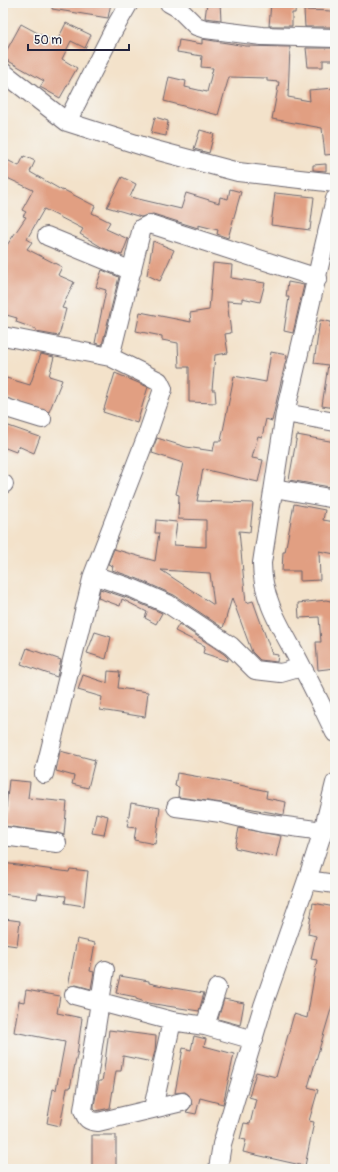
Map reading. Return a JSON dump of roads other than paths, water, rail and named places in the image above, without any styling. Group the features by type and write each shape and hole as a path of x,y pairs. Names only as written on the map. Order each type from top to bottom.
{"street":[{"path":"68,122 114,29 129,3"},
{"path":"169,3 178,8 196,26 205,29 262,36 335,38"},
{"path":"3,72 68,122 155,150 238,172 335,183"},
{"path":"335,199 318,278 285,413 262,563 262,578 274,618 302,667 335,733"},
{"path":"110,357 142,228 145,225 150,224 318,278"},
{"path":"47,236 132,271"},
{"path":"3,336 110,357 158,381 163,389 146,438 93,575 44,774"},
{"path":"3,408 42,419"},
{"path":"285,413 335,422"},
{"path":"274,488 335,499"},
{"path":"93,575 134,589 168,604 231,646 255,670 280,673 302,667"},
{"path":"218,1169 222,1144 263,1006 323,831 335,783"},
{"path":"176,807 221,813 263,823 323,831"},
{"path":"3,836 57,843"},
{"path":"307,880 335,884"},
{"path":"105,970 83,1110 86,1118 89,1121 98,1122 182,1102"},
{"path":"205,1026 217,988"},
{"path":"74,995 172,1021 205,1026 254,1040"},
{"path":"153,1108 172,1021"}]}
